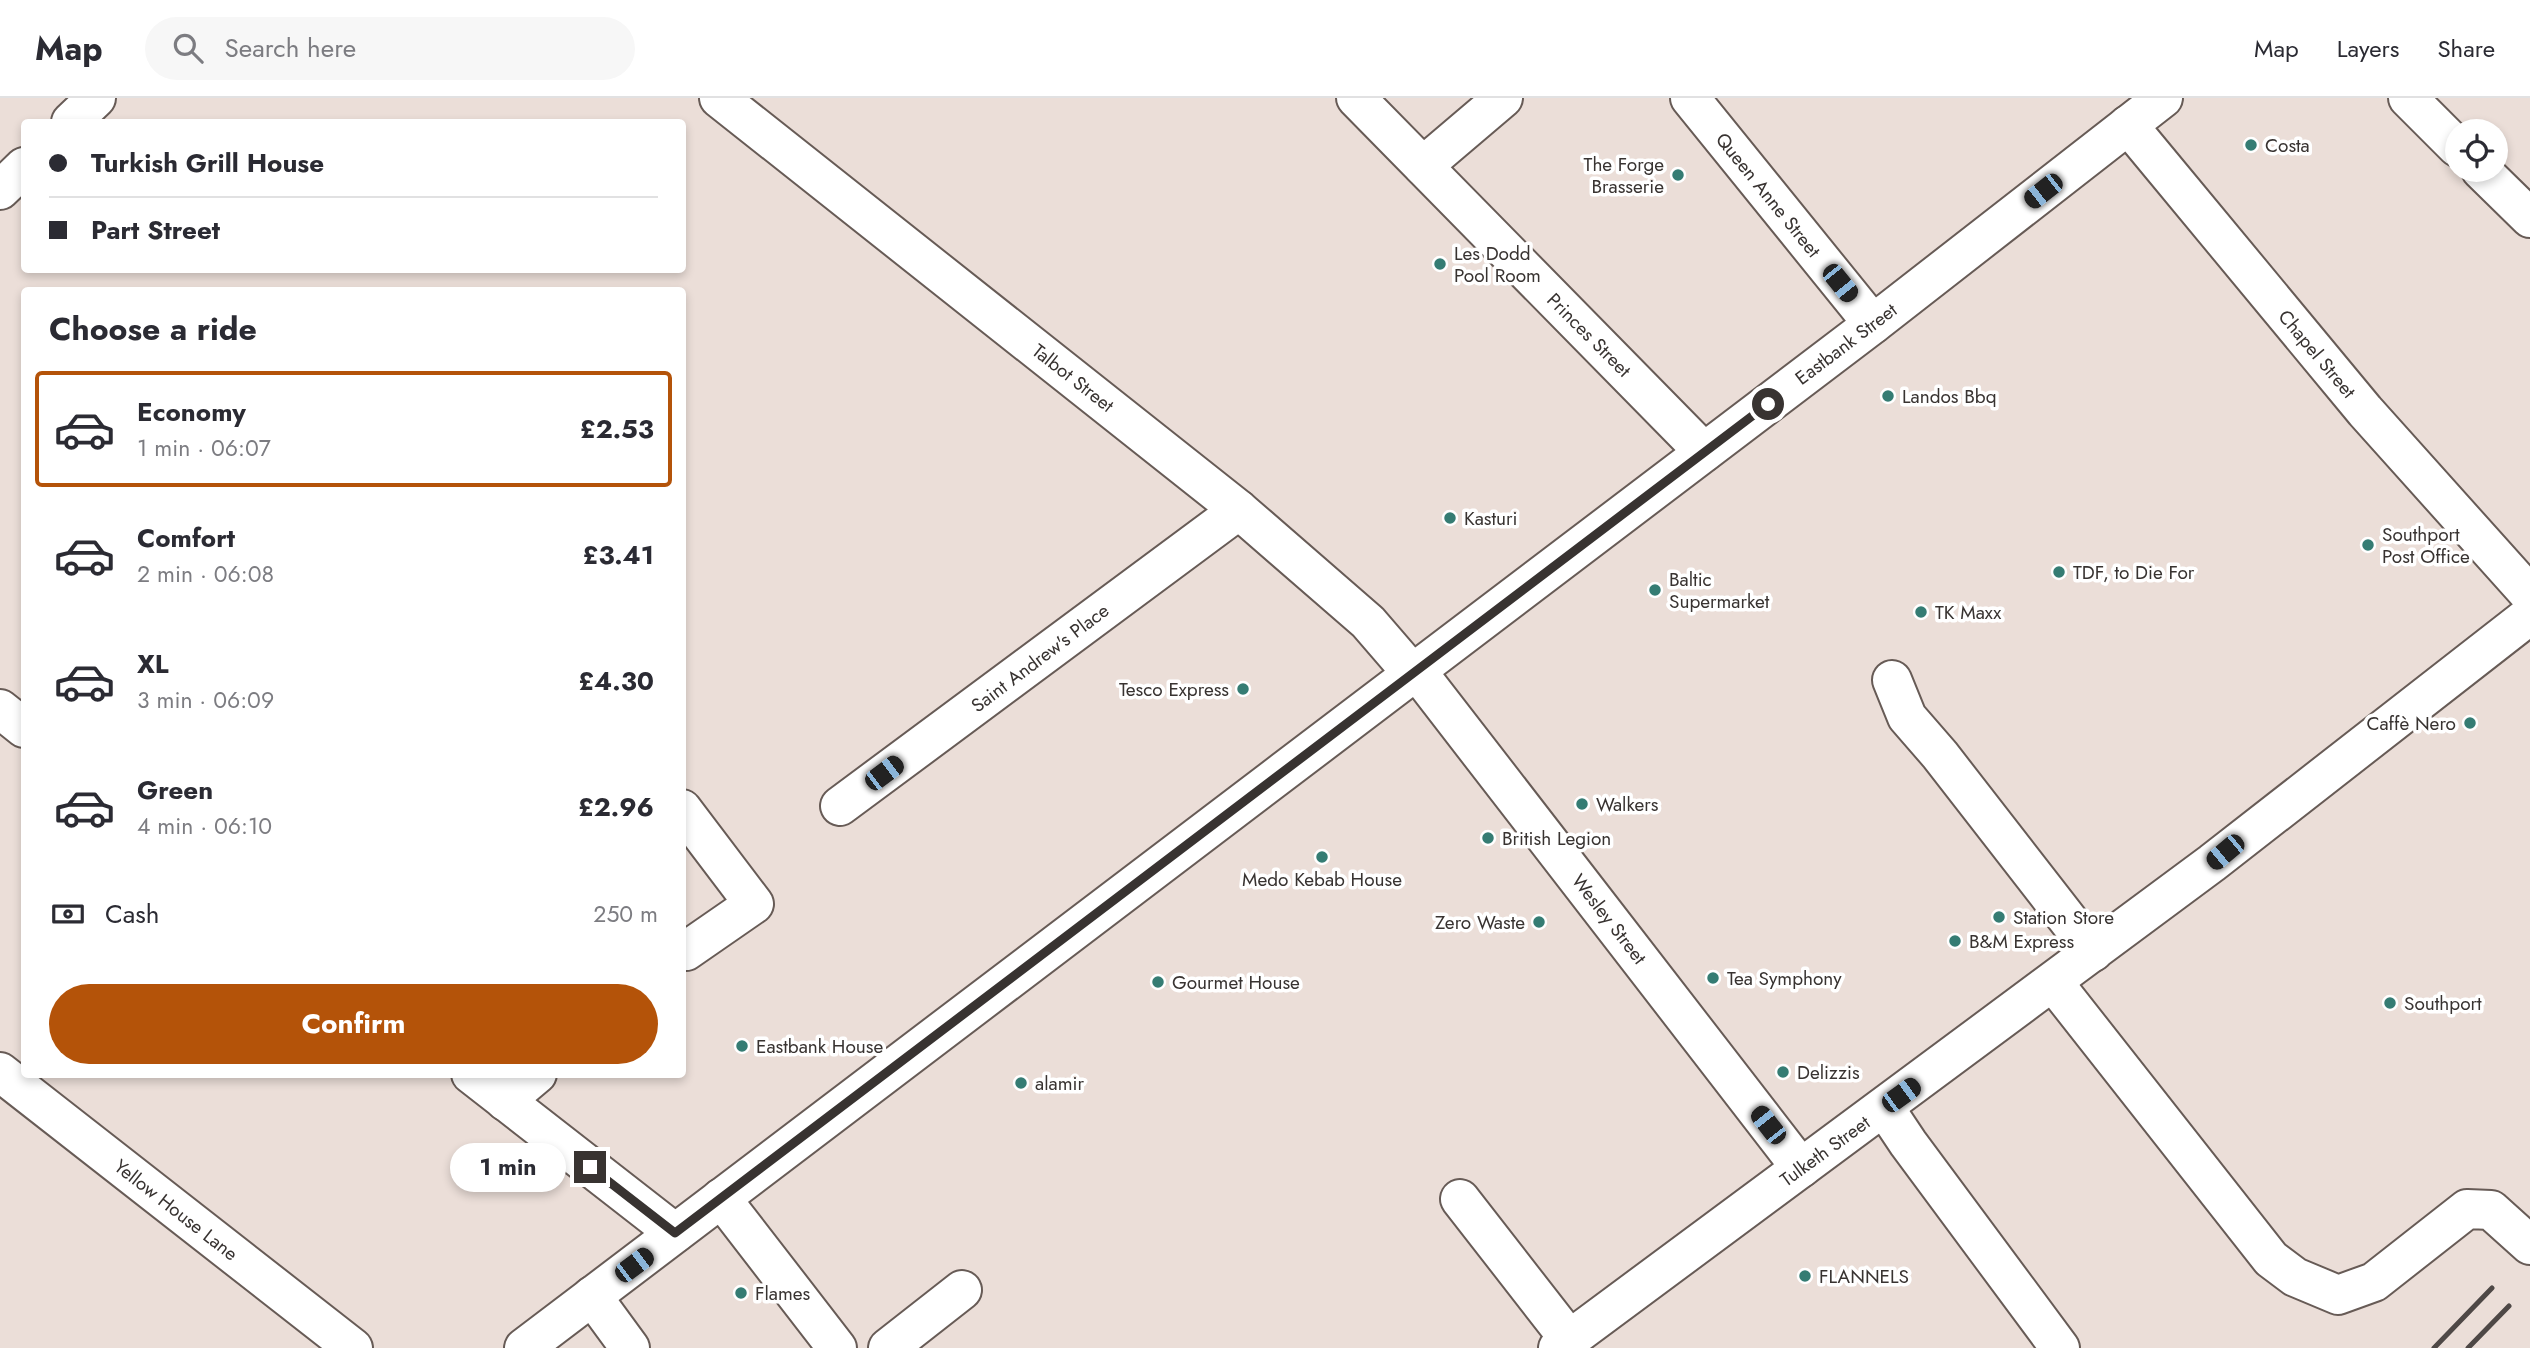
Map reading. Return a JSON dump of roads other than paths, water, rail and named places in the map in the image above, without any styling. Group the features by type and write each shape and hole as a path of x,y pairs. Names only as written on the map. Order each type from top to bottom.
{"main road":[{"path":"74,119 96,98"},
{"name":"Talbot Street","path":"719,98 1239,510 1367,622 1414,672"},
{"name":"Princes Street","path":"1356,98 1704,452"},
{"path":"1423,166 1503,98"},
{"name":"Queen Anne Street","path":"1690,98 1873,324"},
{"name":"Eastbank Street","path":"524,1348 1873,324 2163,98"},
{"path":"2408,98 2445,135"},
{"name":"Chapel Street","path":"2128,125 2365,411 2524,578"},
{"path":"0,190 21,170"},
{"path":"2492,182 2530,218"},
{"name":"Saint Andrew's Place","path":"840,806 1239,510"},
{"name":"Tulketh Street","path":"1564,1344 2093,952 2530,615"},
{"name":"Wesley Street","path":"1414,672 1801,1168"},
{"path":"1892,680 1907,717 1940,755 2093,952"},
{"path":"686,814 754,904 686,950"},
{"path":"2053,982 2271,1259 2295,1277 2338,1295 2374,1282 2467,1209 2491,1210 2530,1245"},
{"name":"Yellow House Lane","path":"0,1072 353,1348"},
{"path":"476,1078 675,1233"},
{"path":"505,1101 532,1078"},
{"path":"1884,1107 2060,1348"},
{"path":"721,1198 837,1348"},
{"path":"1460,1199 1564,1344"},
{"path":"888,1348 962,1290"},
{"path":"592,1296 630,1348"}],"railway":[{"path":"2434,1348 2492,1288"},
{"path":"2468,1348 2509,1306"}],"place":[{"name":"Costa","path":"2251,145"},
{"name":"The Forge Brasserie","path":"1678,175"},
{"name":"Les Dodd Pool Room","path":"1440,264"},
{"name":"Landos Bbq","path":"1888,396"},
{"name":"Kasturi","path":"1450,518"},
{"name":"Southport Post Office","path":"2368,545"},
{"name":"TDF, to Die For","path":"2059,572"},
{"name":"Baltic Supermarket","path":"1655,590"},
{"name":"TK Maxx","path":"1921,612"},
{"name":"Tesco Express","path":"1243,689"},
{"name":"Caffè Nero","path":"2470,723"},
{"name":"Walkers","path":"1582,804"},
{"name":"British Legion","path":"1488,838"},
{"name":"Medo Kebab House","path":"1322,857"},
{"name":"Station Store","path":"1999,917"},
{"name":"Zero Waste","path":"1539,922"},
{"name":"B&M Express","path":"1955,941"},
{"name":"Tea Symphony","path":"1713,978"},
{"name":"Gourmet House","path":"1158,982"},
{"name":"Southport","path":"2390,1003"},
{"name":"Eastbank House","path":"742,1046"},
{"name":"Delizzis","path":"1783,1072"},
{"name":"alamir","path":"1021,1083"},
{"name":"FLANNELS","path":"1805,1276"},
{"name":"Flames","path":"741,1293"}]}
